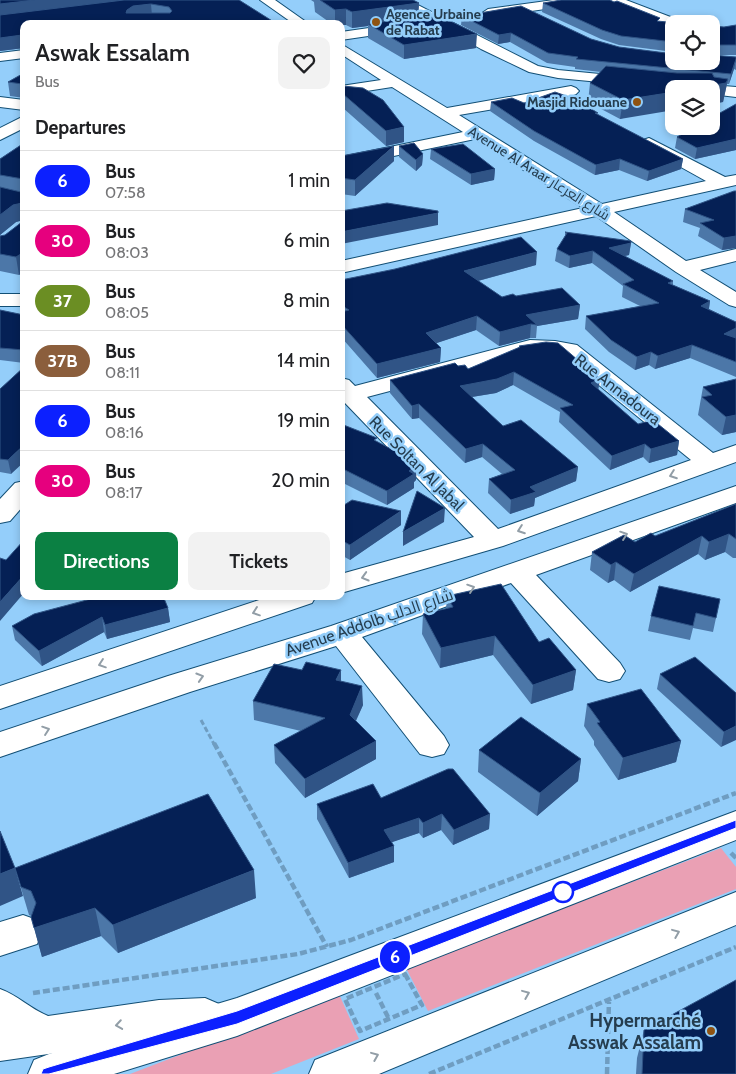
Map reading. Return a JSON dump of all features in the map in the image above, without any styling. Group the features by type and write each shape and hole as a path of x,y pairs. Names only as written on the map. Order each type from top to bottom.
{"street":[{"path":"266,0 297,20"},
{"path":"399,0 534,69 583,77 641,82"},
{"path":"504,0 546,20"},
{"path":"476,15 581,0"},
{"path":"615,0 665,20"},
{"path":"345,35 457,18"},
{"path":"454,43 467,50 486,46"},
{"name":"Avenue Al Araar شارع العرعار","path":"345,51 600,210 683,268 736,301"},
{"path":"0,57 20,54"},
{"path":"438,110 571,91 583,77"},
{"path":"345,90 387,78"},
{"path":"720,90 736,92"},
{"path":"571,91 582,106"},
{"path":"0,102 20,104"},
{"path":"0,135 20,123"},
{"path":"345,161 476,134"},
{"path":"635,136 729,181"},
{"path":"345,266 729,181"},
{"path":"683,268 736,255"},
{"path":"0,300 20,300"},
{"name":"Rue Annadoura","path":"345,392 530,347 563,348 569,350 709,462"},
{"name":"Rue Soltan Al Jabal","path":"345,393 493,540"},
{"path":"345,583 493,540 736,453"},
{"name":"Avenue Addolb شارع الدلب","path":"0,746 179,684 342,633 736,494"},
{"path":"517,572 609,671"},
{"path":"0,698 290,600"},
{"path":"342,633 432,744"},
{"path":"0,1042 49,1055 159,1019 237,1018 736,825"},
{"path":"330,1074 736,908"},
{"path":"14,1000 17,1022 49,1055"}],"path":[{"path":"201,720 327,947"},
{"path":"14,1000 298,954 327,947 736,793"},
{"path":"429,1074 736,947"},
{"path":"405,974 422,1005 360,1031 345,999 405,974"},
{"path":"377,995 384,1010"},
{"path":"607,1074 609,1000"}],"shaded area":[{"path":"721,848 736,867 736,889 428,1011 406,968"},
{"path":"339,994 359,1039 271,1074 130,1074"}],"building":[{"path":"0,0 35,0 0,4"},
{"path":"124,0 239,0 271,20 20,20 20,35 0,38 0,15","holes":["151,4 169,7 172,11 170,13 126,13 133,6"]},
{"path":"320,0 413,0 419,3 352,12 346,9 335,10"},
{"path":"561,0 617,1 660,18 657,21 665,22 665,41 621,36 602,30 543,3"},
{"path":"521,6 591,39 619,47 665,53 665,68 576,59 578,57 548,53 511,33 499,35 462,16"},
{"path":"436,14 477,34 404,45 368,24"},
{"path":"736,25 736,45 720,45 720,27"},
{"path":"720,56 736,57 731,74 690,70 720,70"},
{"path":"606,66 677,73 712,73 714,77 728,79 726,83 720,84 720,80 665,80 665,93 623,100 590,83"},
{"path":"20,75 20,84 8,82"},
{"path":"345,86 363,88 383,100 404,127 386,131 345,96"},
{"path":"555,92 575,99 598,113 595,113 683,159 649,171 620,159 596,165 534,131 491,102 512,98 524,103"},
{"path":"736,104 736,139 697,148 677,137 680,135 720,135 720,113"},
{"path":"414,143 423,154 416,160 399,146"},
{"path":"463,144 495,169 471,174 431,149"},
{"path":"20,146 20,178 0,175 0,159"},
{"path":"394,146 355,180 345,179 345,155"},
{"path":"0,187 20,192 20,203 13,205 0,215"},
{"path":"736,191 736,236 724,238 700,223 714,220 685,209"},
{"path":"387,203 438,211 438,213 345,231 345,210"},
{"path":"20,224 20,254 16,257 0,254 0,236 5,235"},
{"path":"565,232 631,241 631,243 609,248 673,281 668,283 710,301 701,306 736,322 736,328 724,334 736,338 736,362 692,345 658,356 651,352 637,357 611,340 586,316 659,303 623,284 634,280 593,251 570,256 557,249 567,233"},
{"path":"521,237 537,252 464,271 502,297 562,288 580,305 526,315 537,325 531,324 500,332 477,316 426,333 441,348 377,364 345,328 345,311 349,310 345,308 345,279 395,269"},
{"path":"0,310 20,314 20,350 0,348"},
{"path":"546,342 558,343 600,379 591,383 638,424 653,420 679,441 651,449 645,444 612,456 560,408 573,405 514,372 497,379 460,386 503,426 521,420 578,467 530,487 536,492 511,500 489,479 515,470 483,444 466,449 419,404 412,406 390,380 455,363 458,366 465,365 468,369 519,346"},
{"path":"20,371 20,449 8,460 0,459 0,389"},
{"path":"736,379 736,415 726,417 702,397 712,395 703,387"},
{"path":"345,426 377,438 374,440 410,459 417,466 409,471 414,474 387,491 345,470"},
{"path":"417,491 445,508 403,532"},
{"path":"352,500 401,511 350,545 345,542 345,504"},
{"path":"736,504 736,539 729,534 709,542 702,536 634,574 616,562 611,565 592,552 624,535 635,542 651,533 655,536"},
{"path":"20,544 20,580 0,602 0,558 6,560"},
{"path":"501,584 539,642 549,638 576,670 533,685 495,636 441,648 423,614 453,607 447,596"},
{"path":"659,586 720,599 716,618 696,613 693,626 651,616"},
{"path":"87,600 165,600 168,608 105,625 102,617 39,651 12,626 34,614"},
{"path":"695,657 736,693 736,726 724,732 660,674"},
{"path":"306,662 341,670 336,680 362,686 350,715 376,741 305,779 274,745 325,718 253,701 274,664 302,670"},
{"path":"641,689 681,741 623,758 597,723 600,722 587,704"},
{"path":"521,717 581,759 540,793 479,750"},
{"path":"448,769 453,769 490,814 454,830 442,814 423,823 419,818 384,830 394,846 348,863 317,804 373,784 381,798"},
{"path":"208,794 254,870 113,925 95,908 34,928 31,917 36,903 31,891 21,887 15,868"},
{"path":"0,831 15,868 0,874"},
{"name":"Hypermarché Asswak Assalam","path":"736,980 736,1074 642,1074 644,1030"}],"bus line":[{"name":"6","path":"49,1074 237,1018 736,825"}],"place":[{"name":"Agence Urbaine de Rabat","path":"376,22"},
{"name":"Masjid Ridouane","path":"637,102"},
{"name":"Hypermarché Asswak Assalam","path":"711,1031"}]}
